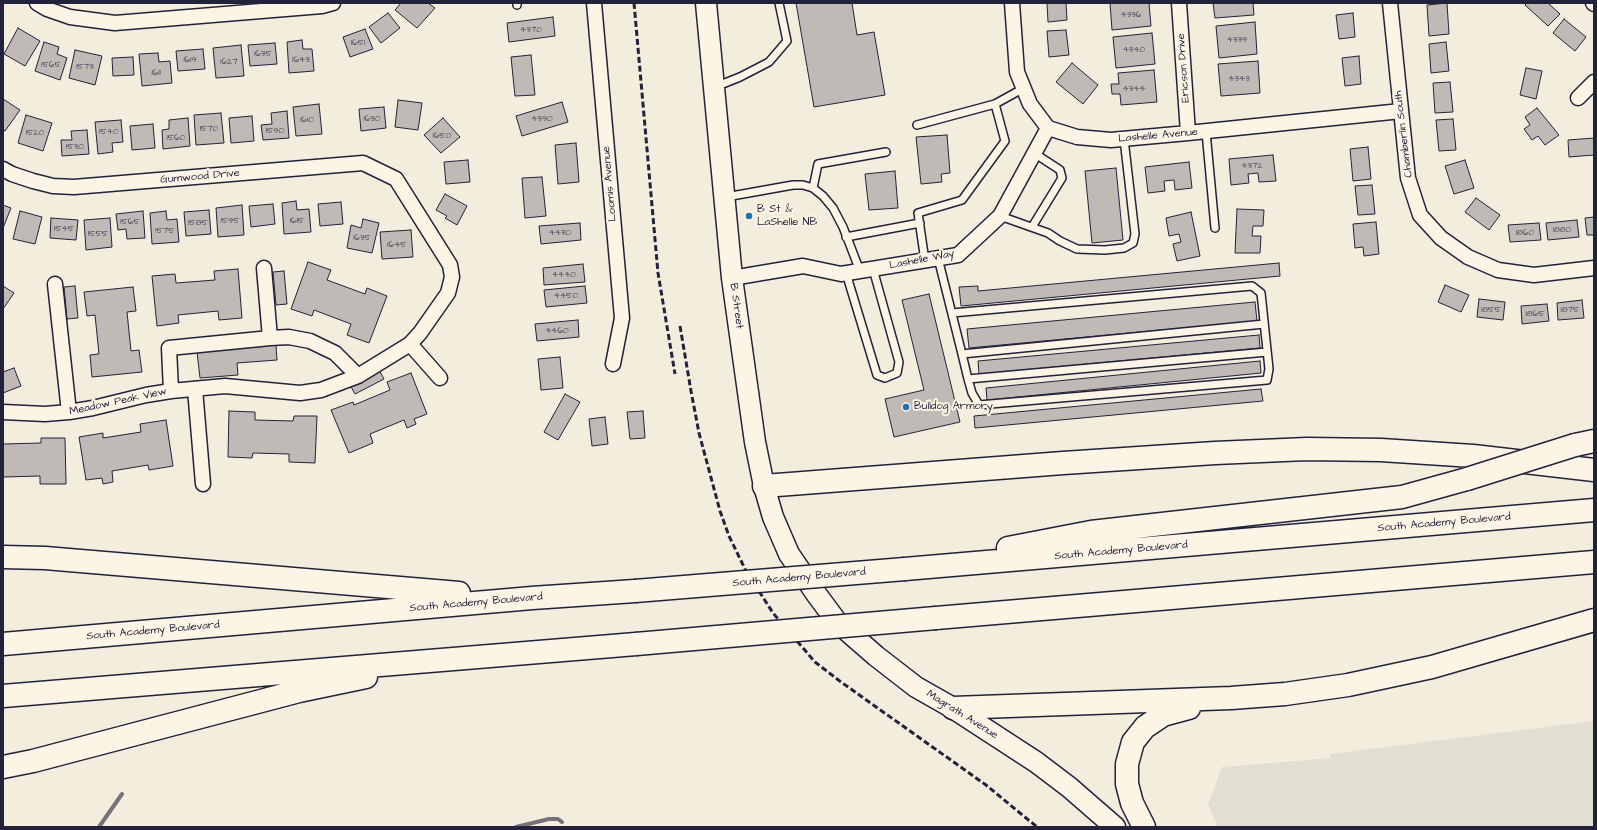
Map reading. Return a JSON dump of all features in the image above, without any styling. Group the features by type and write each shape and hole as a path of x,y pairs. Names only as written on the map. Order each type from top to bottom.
{"highway":[{"path":"905,569 1091,532 1402,497 1467,479 1584,443"},
{"path":"764,486 1101,460 1307,449 1381,450 1465,456 1594,470"},
{"name":"South Academy Boulevard","path":"3,644 532,598 635,592 1594,510"},
{"path":"3,557 44,558 438,592 532,598"},
{"path":"3,696 636,644 1594,562"},
{"path":"953,708 1231,698 1285,694 1348,685 1432,667 1594,620"},
{"path":"1538,636 1594,628"},
{"path":"3,767 33,761 299,691 469,657"},
{"path":"1144,827 1132,803 1128,784 1127,764 1133,742 1146,727 1163,715 1231,698"}],"main road":[{"name":"B Street","path":"706,3 732,278 755,442 764,486 773,516 789,554 817,595"},
{"name":"Magrath Avenue","path":"817,595 837,622 876,656 916,687 1001,738 1070,787 1115,827"}],"street":[{"path":"37,3 47,9 70,17 115,23 299,8 333,3"},
{"name":"Loomis Avenue","path":"594,3 622,318 613,364"},
{"path":"1012,3 1017,72 1030,104 1048,128"},
{"name":"Ericson Drive","path":"1179,3 1188,134"},
{"name":"Chamberlin South","path":"1390,3 1408,178 1420,215 1441,238 1468,256 1498,270 1534,275 1594,268"},
{"path":"1578,98 1594,82"},
{"name":"Lashelle Avenue","path":"1048,128 1077,137 1111,140 1188,134 1401,111"},
{"name":"Lashelle Way","path":"732,278 803,266 841,274 958,255 1000,216 1048,128"},
{"name":"Gumwood Drive","path":"3,169 12,174 33,181 53,186 74,188 363,163 396,178"},
{"name":"Meadow Peak View","path":"3,412 45,414 69,412 93,408 146,395 225,386 300,393 321,390 358,376 410,344 420,333 448,293 452,277 450,265 396,178"},
{"path":"264,268 270,338"},
{"path":"55,284 69,412"},
{"path":"171,391 169,348 270,338 289,337 310,341 335,353 358,376"},
{"path":"410,344 440,378"},
{"path":"195,389 203,484"}],"lane":[{"path":"713,87 740,77 769,62 787,41 779,3"},
{"path":"917,125 995,104 1024,88"},
{"path":"952,312 1252,286 1261,293 1269,369 1267,380 979,404 972,393 952,312 931,260 918,213 962,200 1005,141 995,104"},
{"path":"1206,132 1215,228"},
{"path":"1000,216 1048,233 1060,241 1077,249 1105,250 1124,248 1133,243 1135,234 1124,139"},
{"path":"813,188 818,164 886,152"},
{"path":"1032,228 1062,178 1060,170 1034,153"},
{"path":"724,197 793,185 803,185 813,188 823,196 833,208 846,237 899,362 897,373 885,378 877,375 860,271"},
{"path":"846,237 920,223"},
{"path":"962,354 1264,324"},
{"path":"968,379 1267,352"}],"shaded area":[{"path":"1594,721 1594,827 1218,827 1208,805 1222,767 1330,758 1330,754"}],"building":[{"path":"401,3 428,3 435,8 417,28 395,10"},
{"path":"796,3 852,3 857,35 874,32 885,95 814,107"},
{"path":"1047,3 1066,3 1067,20 1048,22"},
{"path":"1110,3 1149,3 1151,26 1112,30"},
{"path":"1213,3 1253,3 1254,15 1215,18"},
{"path":"1447,3 1449,34 1429,36 1427,5"},
{"path":"1527,3 1548,3 1560,14 1548,26 1525,5"},
{"path":"388,13 400,28 381,43 369,27"},
{"path":"1353,13 1355,37 1339,39 1336,15"},
{"path":"553,17 555,36 509,42 507,23"},
{"path":"1564,19 1586,37 1575,51 1553,33"},
{"path":"1255,22 1257,54 1219,58 1216,26"},
{"path":"18,28 40,41 25,66 4,54"},
{"path":"365,29 373,49 350,57 343,37"},
{"path":"1066,30 1069,55 1049,57 1047,31"},
{"path":"1152,33 1155,64 1116,68 1113,37"},
{"path":"302,40 303,49 312,49 314,71 289,73 287,42"},
{"path":"44,42 59,47 57,54 67,58 60,80 35,71"},
{"path":"1446,42 1449,71 1431,73 1429,44"},
{"path":"275,43 277,64 250,66 248,45"},
{"path":"241,45 244,76 216,78 213,48"},
{"path":"203,49 205,69 178,71 176,51"},
{"path":"75,50 102,56 95,85 69,78"},
{"path":"158,53 159,62 170,61 172,83 142,86 139,54"},
{"path":"531,55 535,95 515,96 511,57"},
{"path":"1359,56 1361,84 1345,86 1342,58"},
{"path":"133,57 134,75 113,76 112,58"},
{"path":"1258,61 1260,93 1221,96 1218,64"},
{"path":"1072,63 1098,85 1083,104 1056,82"},
{"path":"1526,68 1542,71 1536,99 1520,95"},
{"path":"1154,70 1157,102 1121,105 1120,94 1112,94 1111,84 1119,84 1118,73"},
{"path":"1450,82 1453,112 1435,113 1433,83"},
{"path":"3,99 20,110 5,131 3,130"},
{"path":"398,100 422,103 418,130 395,127"},
{"path":"562,102 568,122 522,136 516,116"},
{"path":"319,104 322,134 296,136 293,107"},
{"path":"384,107 386,128 361,131 359,109"},
{"path":"1537,108 1559,135 1545,145 1538,136 1532,140 1524,129 1530,125 1525,117"},
{"path":"287,111 289,138 263,140 261,125 272,124 271,113"},
{"path":"221,113 224,143 196,145 194,115"},
{"path":"26,115 52,123 43,151 18,143"},
{"path":"252,116 254,141 231,143 229,118"},
{"path":"188,118 190,146 163,149 162,130 169,129 169,120"},
{"path":"443,118 460,137 441,153 424,135"},
{"path":"1453,119 1456,150 1439,151 1436,120"},
{"path":"121,120 123,142 112,143 113,152 98,154 95,122"},
{"path":"153,124 155,148 132,150 130,126"},
{"path":"87,130 89,154 62,156 61,140 72,140 71,131"},
{"path":"947,135 950,173 941,174 942,182 921,184 916,137"},
{"path":"1594,138 1594,155 1569,157 1568,140"},
{"path":"576,143 579,182 558,184 555,145"},
{"path":"1368,147 1371,179 1353,181 1350,149"},
{"path":"1273,155 1276,181 1259,182 1258,173 1248,174 1249,183 1231,185 1229,159"},
{"path":"468,160 470,182 446,184 444,162"},
{"path":"1465,160 1474,188 1454,194 1445,166"},
{"path":"1189,162 1192,188 1175,190 1174,180 1164,181 1165,191 1148,193 1145,167"},
{"path":"1116,168 1123,240 1092,243 1085,171"},
{"path":"895,171 898,208 869,210 865,174"},
{"path":"542,177 546,216 525,218 522,178"},
{"path":"1372,185 1375,214 1358,215 1355,186"},
{"path":"445,194 467,206 457,225 445,218 447,216 436,210"},
{"path":"1476,198 1500,215 1489,230 1465,212"},
{"path":"296,201 297,210 309,209 311,232 284,234 282,203"},
{"path":"341,202 343,224 320,226 318,204"},
{"path":"273,204 275,224 251,227 249,206"},
{"path":"3,205 11,208 3,228"},
{"path":"242,205 244,235 218,237 216,208"},
{"path":"1237,209 1264,210 1263,226 1253,226 1252,236 1261,236 1260,253 1235,253"},
{"path":"209,210 211,234 186,236 184,212"},
{"path":"20,211 42,217 35,244 13,239"},
{"path":"143,211 145,238 127,239 126,229 118,230 116,214"},
{"path":"166,211 167,220 177,219 179,242 152,244 150,213"},
{"path":"1191,212 1200,256 1177,261 1173,244 1181,242 1179,234 1169,236 1166,218"},
{"path":"1594,217 1594,235 1587,235 1585,218"},
{"path":"51,218 78,220 76,240 50,238"},
{"path":"110,218 112,247 86,250 84,220"},
{"path":"363,219 379,223 372,253 347,248 351,225 361,228"},
{"path":"1577,220 1579,237 1548,240 1546,223"},
{"path":"1376,222 1379,254 1364,256 1363,247 1355,248 1353,224"},
{"path":"580,223 581,240 541,244 539,226"},
{"path":"1539,223 1541,240 1510,242 1508,225"},
{"path":"411,230 413,257 382,259 380,232"},
{"path":"308,262 331,270 327,280 365,294 367,288 387,296 369,343 347,335 351,324 314,310 312,316 291,309"},
{"path":"1279,263 1280,276 961,306 959,287 978,286 978,291"},
{"path":"583,264 585,282 544,285 543,268"},
{"path":"238,269 242,318 219,320 218,311 178,315 179,323 157,326 152,276 175,274 176,283 215,280 214,271"},
{"path":"284,271 287,304 276,305 273,272"},
{"path":"1445,285 1469,295 1461,312 1438,302"},
{"path":"3,286 14,293 3,309"},
{"path":"75,286 78,318 67,319 64,287"},
{"path":"585,286 587,303 546,307 544,290"},
{"path":"133,287 136,311 127,312 131,351 139,350 142,372 92,377 90,355 99,354 95,315 87,316 84,292"},
{"path":"929,294 960,422 894,437 885,399 924,390 902,300"},
{"path":"1479,299 1505,302 1503,320 1477,317"},
{"path":"1582,300 1584,318 1558,320 1557,303"},
{"path":"1255,302 1257,321 969,348 967,329"},
{"path":"1547,304 1549,321 1522,324 1521,306"},
{"path":"578,320 579,337 537,341 535,324"},
{"path":"1259,335 1260,348 979,374 978,361"},
{"path":"276,345 277,360 237,363 238,375 200,378 197,352"},
{"path":"560,357 563,388 541,390 538,359"},
{"path":"1260,361 1261,373 987,400 986,388"},
{"path":"14,368 21,386 3,393 3,372"},
{"path":"379,370 384,379 355,394 350,385"},
{"path":"411,373 427,414 414,419 416,424 407,428 404,420 370,434 373,443 349,453 331,410 353,402 354,405 390,390 387,382"},
{"path":"1261,389 1263,401 975,428 974,416"},
{"path":"565,394 580,402 558,440 544,432"},
{"path":"229,411 255,412 255,420 293,421 294,416 317,416 315,463 289,462 289,454 253,453 252,458 228,457"},
{"path":"643,411 645,438 630,439 627,412"},
{"path":"605,417 608,444 592,446 589,419"},
{"path":"166,420 173,466 149,470 148,465 112,471 113,482 103,484 102,478 86,480 79,437 103,433 103,438 141,432 140,424"},
{"path":"41,438 65,438 66,484 40,484 40,476 3,477 3,444 41,443"}],"waterway":[{"path":"99,827 122,794"},
{"path":"516,827 549,819 558,819 562,822"}],"railway":[{"path":"634,3 658,273 675,374"},
{"path":"680,326 699,433 720,511 729,536 746,571 773,613 815,662 986,785 1037,827"}],"place":[{"name":"B St & LaShelle NB","path":"749,216"},
{"name":"Bulldog Armory","path":"906,407"}]}
